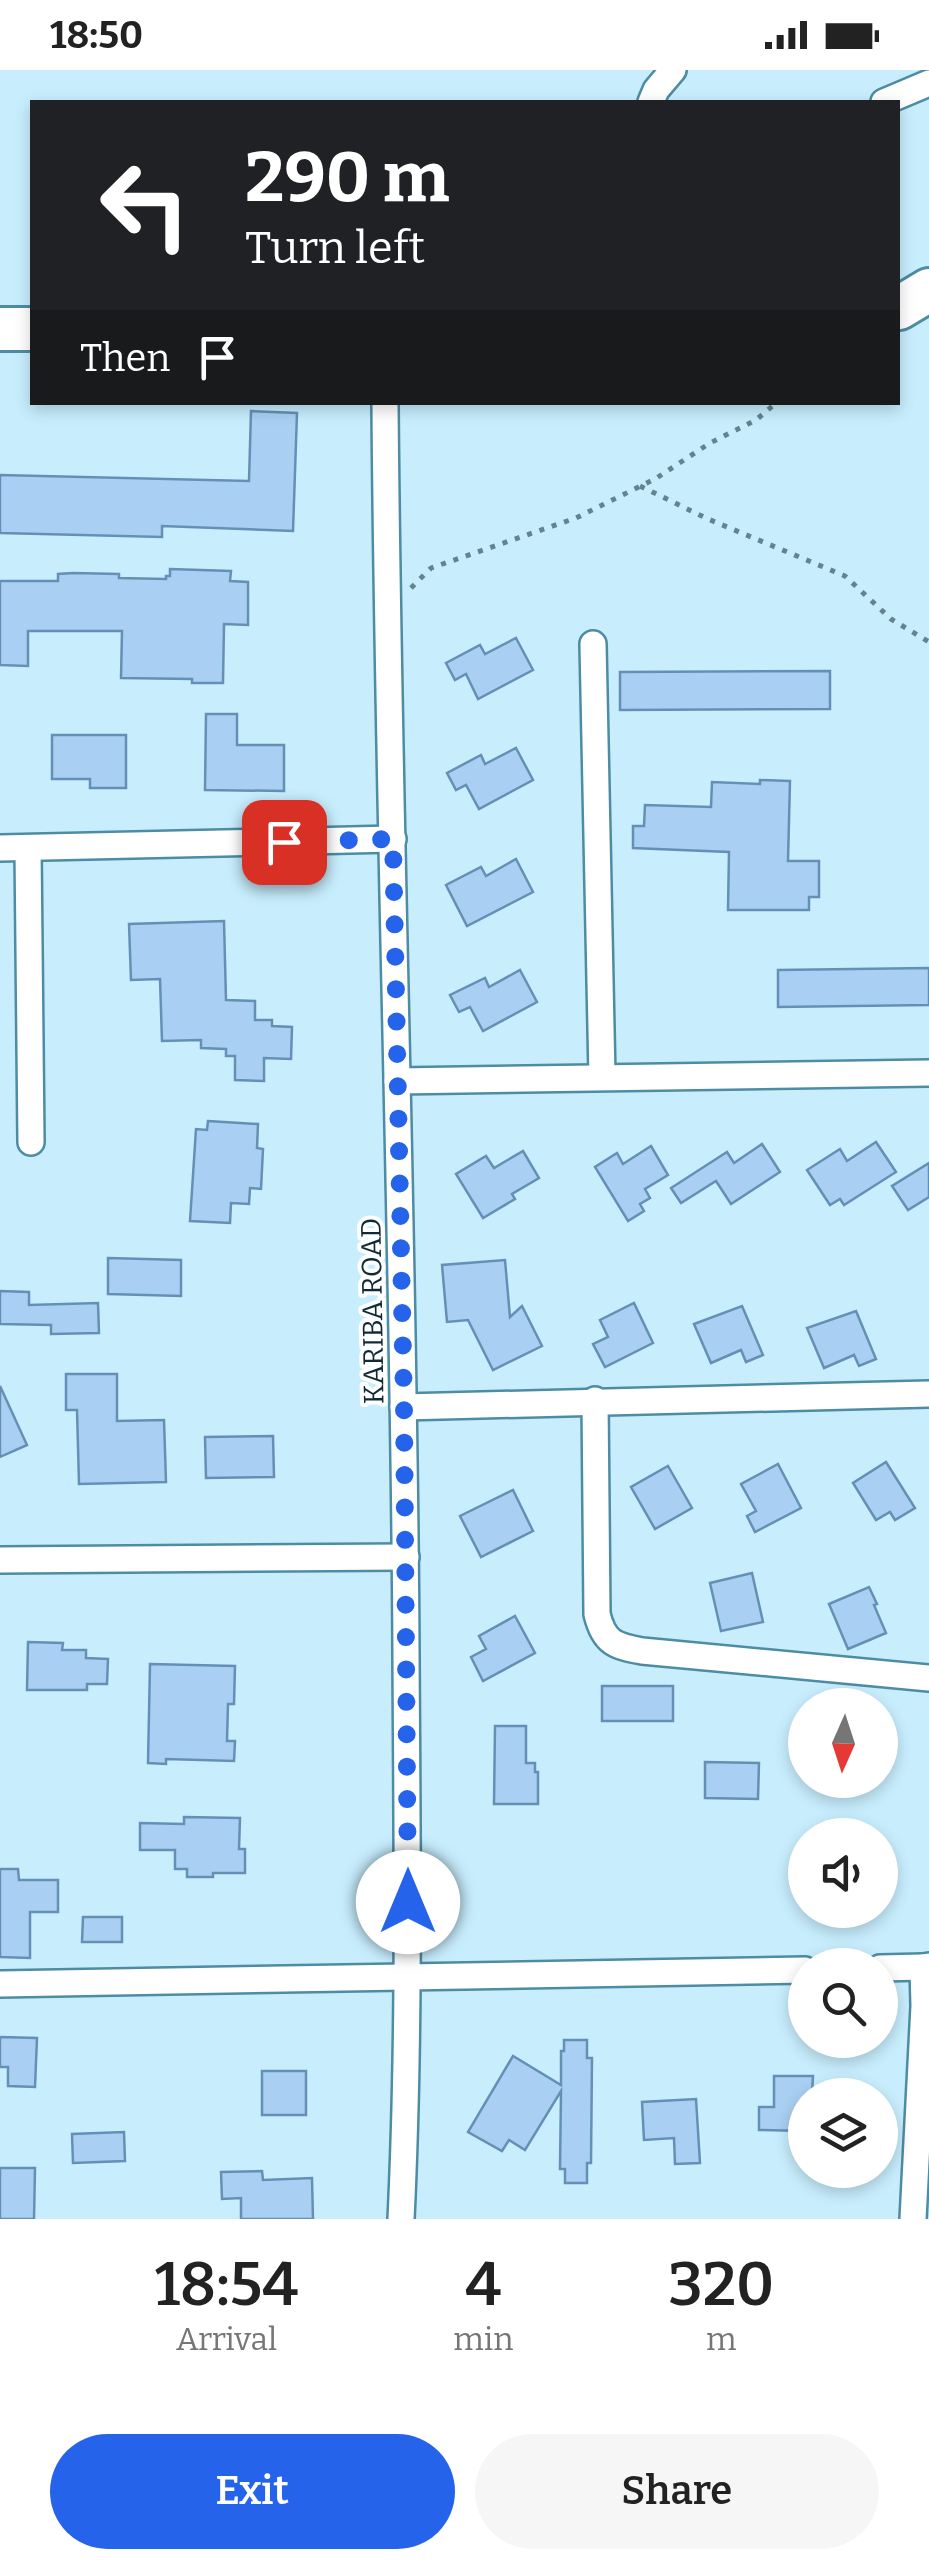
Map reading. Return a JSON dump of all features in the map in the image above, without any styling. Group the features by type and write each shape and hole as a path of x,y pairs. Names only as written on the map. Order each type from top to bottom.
{"highway":[{"path":"0,329 30,329"}],"street":[{"path":"652,100 674,70"},
{"path":"889,100 929,83"},
{"name":"KARIBA ROAD","path":"385,405 406,1557 408,1978 401,2219"},
{"path":"593,644 602,1077"},
{"path":"0,848 393,839"},
{"path":"28,848 31,1142"},
{"path":"397,1081 929,1073"},
{"path":"404,1406 929,1394"},
{"path":"595,1400 596,1614 600,1630 610,1642 642,1651 929,1678"},
{"path":"0,1560 406,1557"},
{"path":"898,1968 926,1967 913,2219"},
{"path":"0,1984 788,1970"}],"path":[{"path":"387,629 398,600 431,568 576,518 756,420 774,405"},
{"path":"640,486 844,576 891,619 929,642"}],"building":[{"path":"251,411 297,413 293,531 162,526 162,537 0,533 0,475 249,481"},
{"path":"170,569 231,571 230,581 248,582 248,625 224,624 223,683 121,678 122,631 28,631 28,666 0,665 0,581 58,581 58,574 73,573 166,579"},
{"path":"516,638 533,670 478,699 466,674 455,680 446,663 480,645 485,654"},
{"path":"830,671 830,709 620,710 620,672"},
{"path":"206,714 237,714 237,745 284,745 284,791 205,790"},
{"path":"52,735 126,735 126,788 90,788 90,779 52,779"},
{"path":"516,748 533,780 479,809 466,785 456,790 447,773 481,755 485,764"},
{"path":"760,780 790,781 788,861 819,861 819,897 809,897 809,910 728,910 729,852 633,848 633,826 644,826 645,805 711,807 712,782 760,784"},
{"path":"516,859 533,892 467,926 446,885 481,867 486,876"},
{"path":"224,921 226,1000 255,1001 255,1020 272,1020 272,1026 292,1027 291,1059 264,1058 264,1081 235,1080 235,1056 226,1056 226,1049 201,1048 201,1040 162,1041 160,979 131,980 129,924"},
{"path":"929,968 929,1005 778,1007 778,970"},
{"path":"520,970 537,1002 483,1031 470,1007 459,1012 450,995 485,978 489,987"},
{"path":"208,1121 258,1124 257,1148 263,1149 261,1189 250,1188 249,1204 231,1203 230,1223 190,1221 196,1129 207,1130"},
{"path":"876,1142 896,1172 844,1205 840,1199 830,1205 807,1170 840,1149 847,1161"},
{"path":"762,1144 780,1172 731,1204 716,1181 681,1203 671,1188 727,1152 734,1163"},
{"path":"651,1146 668,1175 645,1189 650,1198 640,1204 644,1211 628,1221 595,1167 617,1153 623,1164"},
{"path":"523,1151 539,1178 512,1194 515,1199 483,1218 456,1174 486,1156 494,1168"},
{"path":"929,1163 929,1197 908,1210 892,1186"},
{"path":"108,1258 181,1260 181,1296 108,1294"},
{"path":"505,1260 510,1317 522,1306 542,1346 493,1370 468,1320 447,1322 442,1265"},
{"path":"0,1291 29,1292 29,1305 98,1303 99,1333 51,1334 51,1325 0,1324"},
{"path":"634,1303 653,1343 605,1367 593,1344 608,1337 600,1320"},
{"path":"742,1306 763,1355 746,1362 741,1350 711,1363 694,1324"},
{"path":"856,1311 876,1359 859,1366 854,1355 824,1368 807,1328"},
{"path":"66,1374 117,1374 117,1421 164,1420 166,1482 79,1484 77,1410 66,1410"},
{"path":"0,1386 27,1445 0,1457"},
{"path":"273,1436 274,1477 206,1478 205,1437"},
{"path":"886,1462 915,1508 895,1520 890,1512 876,1520 853,1483"},
{"path":"778,1464 801,1508 755,1532 747,1516 756,1511 741,1484"},
{"path":"668,1466 692,1508 655,1529 631,1487"},
{"path":"513,1490 533,1531 481,1557 460,1516"},
{"path":"752,1573 763,1622 721,1631 710,1583"},
{"path":"869,1587 886,1633 848,1649 829,1604"},
{"path":"515,1616 535,1653 483,1681 471,1657 486,1649 479,1636"},
{"path":"28,1642 63,1643 62,1650 86,1650 86,1658 108,1659 107,1684 87,1684 87,1690 27,1690"},
{"path":"150,1664 235,1666 234,1704 228,1704 227,1741 235,1741 234,1761 166,1759 166,1764 148,1763"},
{"path":"602,1686 673,1686 673,1721 602,1721"},
{"path":"495,1726 526,1726 526,1763 535,1763 538,1772 538,1804 494,1804"},
{"path":"705,1762 759,1763 758,1799 705,1798"},
{"path":"184,1817 240,1818 239,1849 245,1849 245,1873 187,1877 187,1869 175,1869 175,1850 140,1850 140,1823 184,1824"},
{"path":"0,1869 18,1869 19,1880 58,1880 58,1912 30,1912 30,1958 0,1957"},
{"path":"83,1917 122,1917 122,1942 82,1942"},
{"path":"0,2037 37,2038 35,2087 8,2086 8,2067 0,2067"},
{"path":"564,2040 587,2040 587,2058 592,2058 591,2163 587,2163 587,2183 565,2183 565,2169 560,2169 561,2091 525,2150 509,2140 502,2151 468,2132 513,2056 561,2085"},
{"path":"262,2071 306,2071 306,2115 262,2115"},
{"path":"774,2076 813,2076 788,2078 788,2131 759,2130 759,2107 774,2107"},
{"path":"696,2099 700,2163 675,2164 674,2138 644,2140 642,2102"},
{"path":"124,2132 125,2161 73,2163 72,2134"},
{"path":"0,2168 35,2168 34,2219 0,2219"},
{"path":"262,2171 263,2180 312,2178 313,2219 241,2219 241,2198 222,2199 221,2172"}],"route":[{"path":"284,842 393,839 408,1902"}]}
